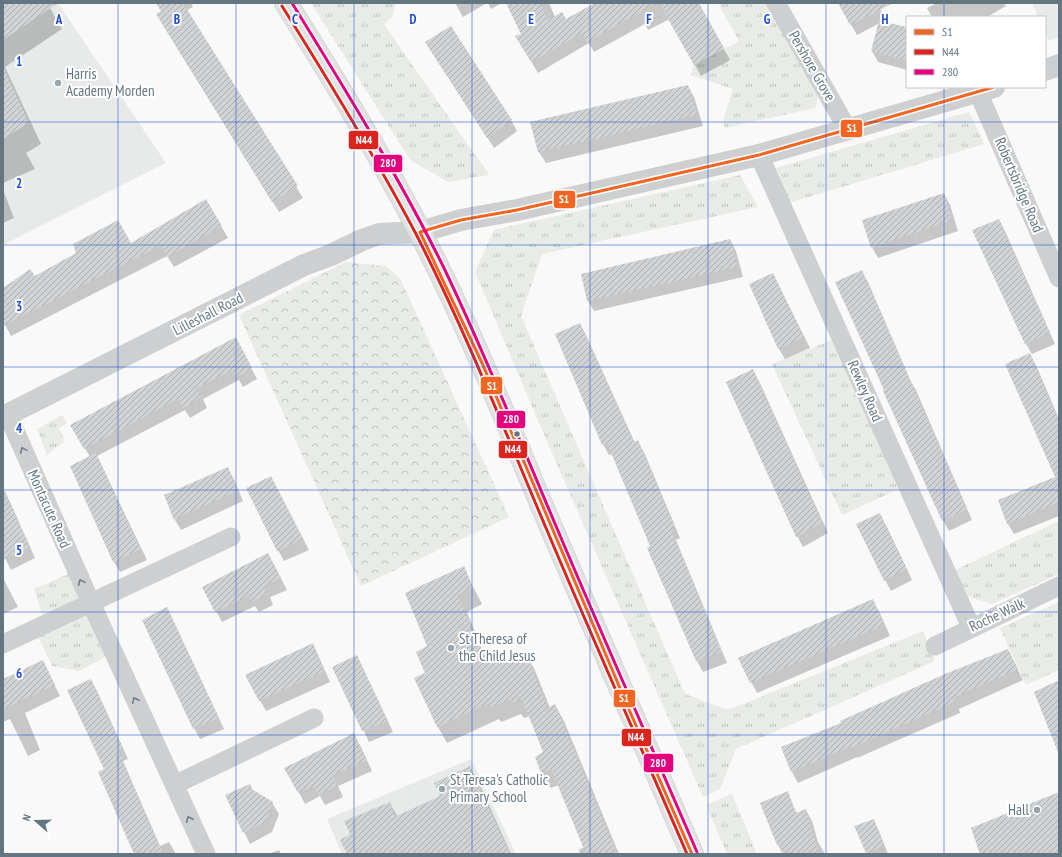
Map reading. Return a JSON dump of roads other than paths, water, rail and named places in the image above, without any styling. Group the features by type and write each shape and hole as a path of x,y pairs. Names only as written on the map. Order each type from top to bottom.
{"main road":[{"path":"286,3 326,66 420,232 482,363 692,854"}],"street":[{"name":"Pershore Grove","path":"776,3 848,130"},
{"path":"1046,70 1059,65"},
{"name":"Lilleshall Road","path":"5,416 304,265 379,234 420,232 461,220 517,210 759,155 986,90"},
{"name":"Robertsbridge Road","path":"986,90 1059,278"},
{"name":"Rewley Road","path":"759,155 971,627"},
{"name":"Montacute Road","path":"5,416 206,854"},
{"path":"3,644 231,537"},
{"name":"Roche Walk","path":"935,646 971,627 1059,586"},
{"path":"174,785 314,718"}],"place":[{"name":"Harris Academy Morden","path":"58,83"},
{"name":"St Theresa of the Child Jesus","path":"451,648"},
{"name":"St Teresa's Catholic Primary School","path":"442,789"},
{"name":"Hall","path":"1037,810"}]}
